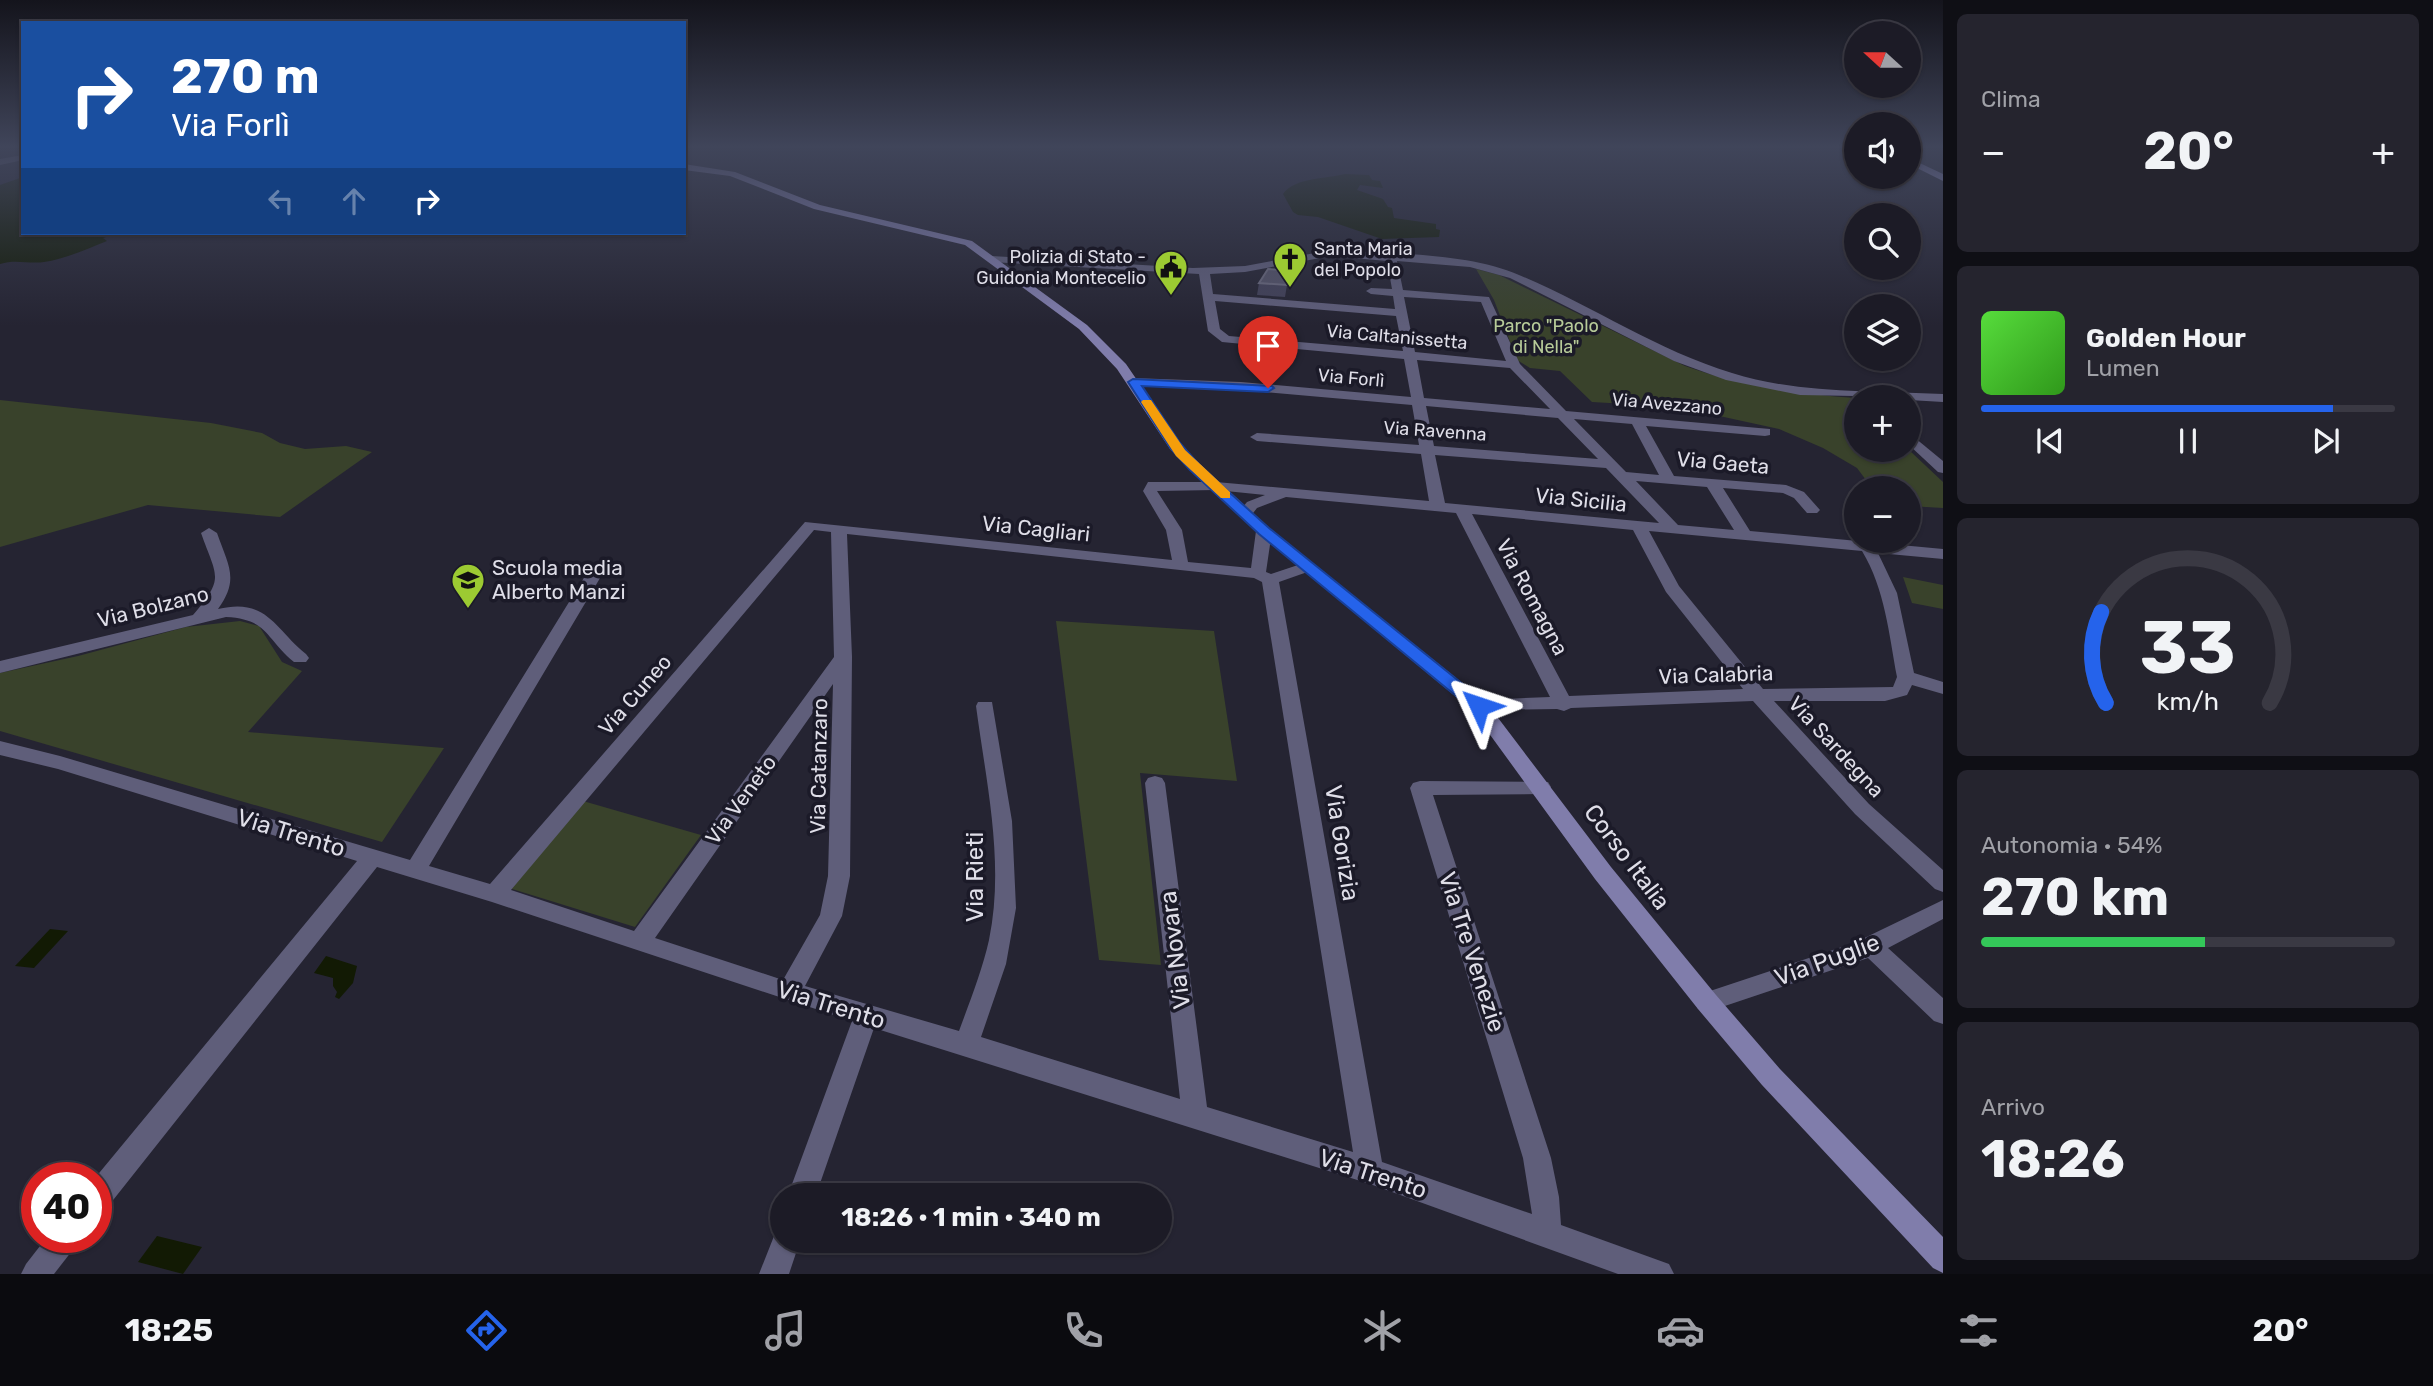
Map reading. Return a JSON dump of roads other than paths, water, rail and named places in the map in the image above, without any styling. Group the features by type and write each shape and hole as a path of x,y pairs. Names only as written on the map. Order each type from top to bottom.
{"street":[{"name":"Corso Italia","path":"819,207 964,242 1083,327 1108,351 1133,382 1181,453 1264,531 1479,706 1603,873 1707,1002 1771,1077 1943,1258"},
{"path":"991,259 1204,271 1245,269 1325,253 1465,263 1501,271 1678,358 1724,375 1780,388 1844,394"},
{"path":"1391,256 1438,507"},
{"path":"1204,271 1209,298 1403,313"},
{"path":"1371,291 1485,299 1514,365 1675,530"},
{"name":"Via Caltanissetta","path":"1209,298 1215,333 1223,338 1514,365"},
{"name":"Via Forlì","path":"1133,382 1241,386 1565,415"},
{"path":"1921,397 1943,398"},
{"name":"Via Avezzano","path":"1565,415 1765,432"},
{"path":"1637,421 1669,480"},
{"name":"Via Ravenna","path":"1257,437 1611,464"},
{"path":"1921,448 1943,469"},
{"name":"Via Gaeta","path":"1623,476 1790,490 1799,495 1812,510"},
{"path":"1712,483 1746,537"},
{"name":"Via Sicilia","path":"1181,566 1174,530 1149,487 1164,484 1216,486 1844,545"},
{"path":"1245,514 1256,503 1286,492"},
{"name":"Via Romagna","path":"1462,510 1564,705"},
{"name":"Via Cagliari","path":"810,526 1264,577"},
{"name":"Via Cuneo","path":"495,894 810,526"},
{"name":"Via Sardegna","path":"1639,527 1672,588 1758,695 1871,818 1943,883"},
{"name":"Via Catanzaro","path":"789,992 826,926 837,894 844,657 839,529"},
{"name":"Via Gorizia","path":"1264,531 1264,577 1370,1171"},
{"path":"201,616 219,598 225,586 209,534"},
{"name":"Via Sicilia","path":"1921,552 1943,554"},
{"path":"1871,553 1880,566 1888,587 1906,677 1943,688"},
{"path":"1264,577 1307,567"},
{"path":"415,870 598,568"},
{"name":"Via Bolzano","path":"0,667 201,616 241,612 261,617 272,624 288,648 300,658"},
{"name":"Via Veneto","path":"639,942 844,657"},
{"name":"Via Calabria","path":"1479,706 1564,705 1758,695 1890,694 1903,688 1906,677"},
{"name":"Via Rieti","path":"966,1044 995,961 1005,899 1004,848 985,706"},
{"name":"Via Trento","path":"0,748 60,763 495,894 789,992 966,1044 1370,1171 1659,1274"},
{"name":"Via Novara","path":"1155,783 1195,1118"},
{"name":"Via Tre Venezie","path":"1541,787 1420,788 1537,1158 1545,1196 1547,1234"},
{"path":"112,1179 372,857"},
{"name":"Via Puglie","path":"1707,1002 1871,946 1943,909"},
{"path":"1871,946 1943,1013"},
{"path":"806,1183 866,1016"},
{"path":"36,1274 52,1253"},
{"path":"774,1274 782,1253"}],"place":[{"name":"Santa Maria del Popolo","path":"1290,289"},
{"name":"Polizia di Stato - Guidonia Montecelio","path":"1171,297"},
{"name":"Scuola media Alberto Manzi","path":"468,610"}],"park label":[{"name":"Parco \"Paolo di Nella\"","path":"1546,336"}]}
